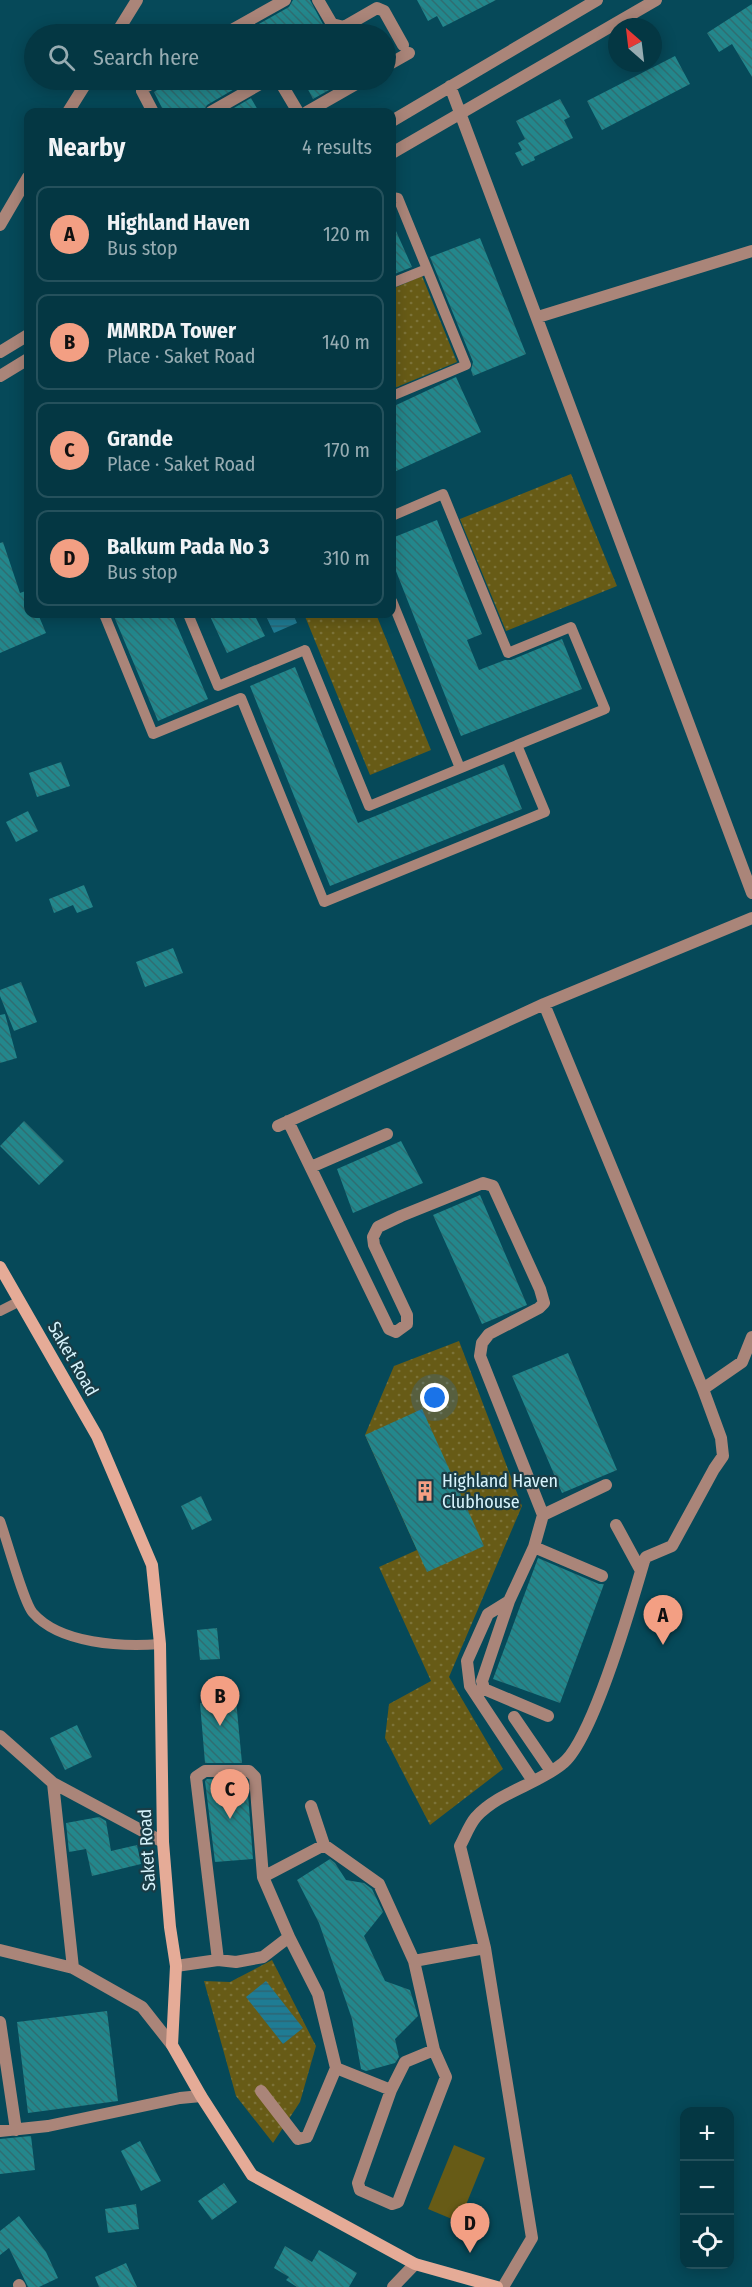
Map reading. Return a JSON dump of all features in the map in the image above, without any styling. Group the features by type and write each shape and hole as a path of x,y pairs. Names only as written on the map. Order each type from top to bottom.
{"main road":[{"name":"Saket Road","path":"0,1267 97,1436 153,1564 160,1644 163,1842 170,1928 176,1966 172,2045"},
{"path":"172,2045 201,2096 252,2175 415,2264 497,2287"}],"street":[{"path":"122,24 137,0"},
{"path":"242,24 285,0"},
{"path":"318,0 333,24"},
{"path":"396,119 597,0"},
{"path":"396,151 656,0"},
{"path":"354,24 377,8 384,11 392,24"},
{"path":"396,32 406,49 396,58"},
{"path":"450,86 538,316 752,893"},
{"path":"70,108 82,90"},
{"path":"143,90 151,108"},
{"path":"217,108 243,90"},
{"path":"285,90 296,108"},
{"path":"314,108 346,90"},
{"path":"0,225 24,184"},
{"path":"538,316 752,251"},
{"path":"0,352 24,337"},
{"path":"0,376 24,361"},
{"path":"548,1716 484,1689 482,1681 509,1601 534,1547 543,1515 480,1356 482,1343 489,1334 539,1308 544,1303 493,1186 483,1183 378,1227 373,1237 374,1245 407,1316 407,1324 396,1332 389,1329 311,1167 283,1124 544,1004 752,918"},
{"path":"503,2287 532,2238 485,1948 460,1846 475,1818 499,1800 564,1764 586,1732 631,1607 646,1557 672,1546 723,1456 721,1438 703,1389 544,1004"},
{"path":"311,1167 387,1134"},
{"path":"703,1389 742,1362 752,1337"},
{"path":"543,1515 606,1485"},
{"path":"616,1525 641,1571"},
{"path":"534,1547 602,1576"},
{"path":"509,1601 488,1614 467,1661 470,1686 533,1781"},
{"path":"514,1718 551,1771"},
{"path":"0,1736 53,1783 163,1842"},
{"path":"218,1959 196,1777 205,1771 249,1771 255,1777 263,1876 318,1994 336,2068 307,2137 298,2139 261,2091"},
{"path":"53,1783 73,1968"},
{"path":"311,1806 324,1845 380,1884 414,1962 434,2050 446,2077 398,2202 392,2204 360,2190 358,2183 391,2090 405,2062 434,2050"},
{"path":"263,1876 324,1845"},
{"path":"176,1966 218,1959 236,1962 263,1957 290,1937"},
{"path":"414,1962 485,1948"},
{"path":"0,1950 73,1968 142,2007 172,2045"},
{"path":"0,2022 15,2130"},
{"path":"336,2068 391,2090"},
{"path":"0,2131 48,2126 180,2098 201,2096"},
{"path":"393,2287 415,2264"}],"lane":[{"path":"396,198 466,365 396,394"},
{"path":"396,281 427,268"},
{"path":"190,618 218,686 305,650 369,806 604,709 571,627 508,653 443,494 396,514"},
{"path":"396,611 460,768"},
{"path":"106,618 153,734 241,698 324,902 545,812 518,745"},
{"path":"0,1311 20,1301"},
{"path":"0,1521 31,1611 51,1628 93,1641 136,1646 160,1644"}],"shaded area":[{"path":"422,276 457,362 396,387 396,287"},
{"path":"571,474 617,586 506,631 460,519"},
{"path":"306,618 378,618 431,750 370,775"},
{"path":"459,1341 522,1506 449,1677 503,1769 430,1825 385,1738 389,1704 431,1681 379,1567 417,1550 365,1435 394,1366"},
{"path":"272,1960 316,2046 300,2102 273,2143 236,2096 204,1981 230,1982"},
{"path":"454,2145 485,2158 459,2222 428,2209"}],"water":[{"path":"267,618 295,618 297,623 274,633"},
{"path":"266,1981 303,2028 283,2044 246,1997"}],"building":[{"path":"293,0 310,0 323,24 259,24 289,7"},
{"path":"417,0 496,0 443,27 437,16 428,21"},
{"path":"752,4 752,77 732,44 719,52 707,33"},
{"path":"675,56 690,84 602,130 587,101 644,72 662,72 662,63"},
{"path":"157,90 233,90 205,108 162,108 154,92"},
{"path":"308,90 329,90 313,99"},
{"path":"251,98 257,108 234,108"},
{"path":"560,99 570,117 564,120 573,138 534,157 535,160 522,166 515,153 522,150 518,143 525,139 516,121"},
{"path":"396,231 412,267 396,273"},
{"path":"480,238 526,354 473,376 471,370 473,362 430,257"},
{"path":"456,377 481,432 396,471 396,405"},
{"path":"437,520 482,634 467,640 479,670 511,660 562,639 582,689 461,736 396,571 396,536"},
{"path":"3,542 20,593 24,592 24,618 40,618 46,633 0,653 0,543"},
{"path":"115,618 174,618 208,699 158,721"},
{"path":"211,618 256,618 265,636 227,653"},
{"path":"295,667 358,823 504,764 522,809 330,886 250,686"},
{"path":"61,762 70,786 37,797 29,773"},
{"path":"28,811 38,831 16,842 6,822"},
{"path":"84,885 93,907 77,913 73,905 54,913 49,899"},
{"path":"173,948 183,973 145,987 136,962"},
{"path":"21,982 37,1022 14,1031 0,996 0,990"},
{"path":"5,1014 17,1058 0,1063 0,1015"},
{"path":"24,1121 64,1161 39,1185 0,1146"},
{"path":"401,1141 423,1183 353,1213 337,1169"},
{"path":"480,1195 527,1305 482,1324 433,1215"},
{"path":"568,1353 617,1470 562,1493 512,1376"},
{"name":"Highland Haven Clubhouse","path":"422,1409 484,1546 427,1572 365,1435"},
{"path":"201,1496 212,1520 192,1530 181,1506"},
{"path":"538,1558 599,1584 604,1584 560,1703 493,1679"},
{"path":"217,1628 220,1659 200,1660 197,1630"},
{"path":"236,1700 242,1763 205,1763 200,1703"},
{"path":"77,1725 92,1757 65,1770 50,1738"},
{"path":"207,1779 247,1781 253,1859 215,1862 205,1781"},
{"path":"99,1817 106,1821 111,1851 137,1845 141,1864 92,1876 86,1849 69,1852 66,1823"},
{"path":"330,1859 346,1880 364,1883 372,1889 383,1912 364,1936 385,1981 410,1990 418,2016 395,2039 399,2057 395,2063 366,2071 361,2069 352,2019 319,1923 297,1880"},
{"path":"107,2011 118,2101 28,2113 17,2022"},
{"path":"31,2136 35,2170 0,2174 0,2139"},
{"path":"140,2141 161,2181 141,2191 121,2151"},
{"path":"224,2183 237,2202 212,2220 198,2201"},
{"path":"136,2204 139,2229 108,2233 105,2209"},
{"path":"19,2216 46,2252 58,2278 39,2287 28,2287 9,2248 0,2255 0,2231"},
{"path":"285,2246 312,2262 319,2250 357,2273 349,2287 297,2287 286,2280 289,2277 274,2268"},
{"path":"126,2263 137,2287 99,2287 95,2277"}],"place":[{"name":"Highland Haven Clubhouse","path":"425,1491"},
{"name":"Highland Haven","path":"663,1645"},
{"name":"MMRDA Tower","path":"220,1726"},
{"name":"Grande","path":"230,1819"},
{"name":"Balkum Pada No 3","path":"470,2253"}]}
